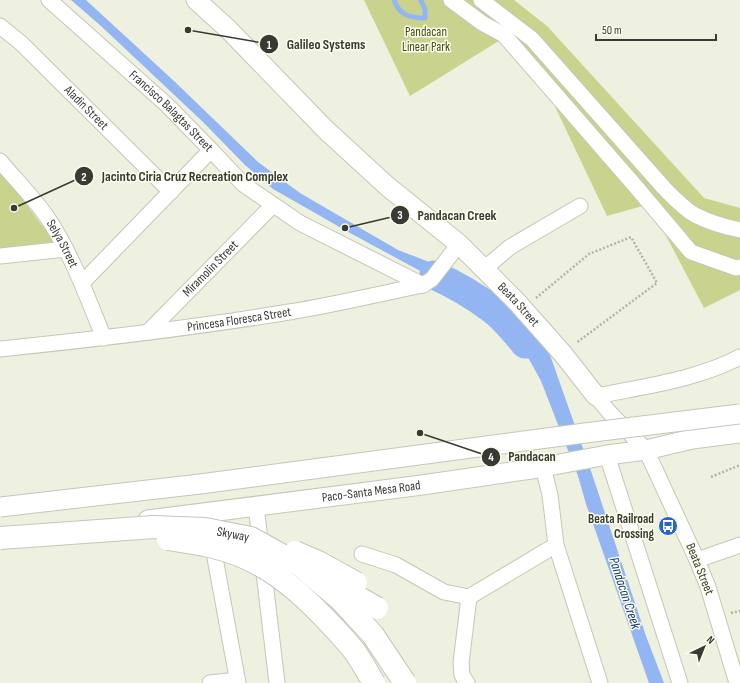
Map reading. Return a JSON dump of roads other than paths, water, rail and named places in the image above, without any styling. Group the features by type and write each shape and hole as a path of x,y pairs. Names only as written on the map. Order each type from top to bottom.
{"highway":[{"name":"Skyway","path":"0,538 154,527 205,529 251,538 286,548 306,556 378,602 315,573 245,548 199,539 153,536 228,551 247,558 272,572 301,595 325,619 354,651 374,683"},
{"name":"Skyway","path":"251,538 301,566 341,600 373,635 406,683"}],"main road":[{"name":"Beata Street","path":"196,0 228,29 326,130 387,186 458,244 484,269 524,309 563,354 596,396"},
{"path":"0,507 200,484 740,414"},
{"name":"Paco-Santa Mesa Road","path":"0,538 422,485 646,450 692,439 740,433"}],"street":[{"name":"Francisco Balagtas Street","path":"49,0 167,105 243,184 273,206 300,223 428,282"},
{"path":"450,0 482,23 504,35 642,193 691,252 736,268 740,267"},
{"path":"481,0 532,39 678,202 695,214 712,222 740,230"},
{"name":"Aladin Street","path":"0,26 21,43 171,192"},
{"path":"82,283 211,150"},
{"name":"Selya Street","path":"0,160 46,217 66,249 82,283 104,338"},
{"name":"Miramolin Street","path":"148,332 273,206"},
{"path":"484,269 510,246 580,206"},
{"path":"428,282 446,262 458,244"},
{"path":"0,256 66,249"},
{"name":"Princesa Floresca Street","path":"0,349 104,338 291,312 428,282"},
{"path":"596,396 678,380 706,372 740,357"},
{"name":"Beata Street","path":"596,396 609,412 646,450 698,560 718,615 737,675"},
{"path":"607,455 680,683"},
{"path":"543,467 550,495 556,545 600,683"},
{"path":"256,506 277,683"},
{"path":"210,683 238,681 215,558 212,512"},
{"path":"362,554 396,565 444,592 469,597 556,545"},
{"path":"698,560 740,545"},
{"path":"467,683 462,675 461,664 469,597"}],"water":[{"path":"71,0 86,0 174,81 258,162 300,193 398,250 458,273 492,291 522,319 549,352 592,474 646,636 664,683 649,683 586,504 578,476 541,381 520,343 489,303 424,273 273,189 245,165 203,122 101,26"}],"waterway":[{"path":"394,0 399,9 406,15 425,18 425,10 421,0"},
{"name":"Pandacan Creek","path":"434,275 465,291 493,310 506,322 525,344"}],"place":[{"name":"Galileo Systems","path":"188,30"},
{"name":"Jacinto Ciria Cruz Recreation Complex","path":"14,208"},
{"name":"Pandacan Creek","path":"345,228"},
{"name":"Pandacan","path":"420,433"},
{"name":"Beata Railroad Crossing","path":"668,526"}],"park label":[{"name":"Pandacan Linear Park","path":"426,40"}]}
